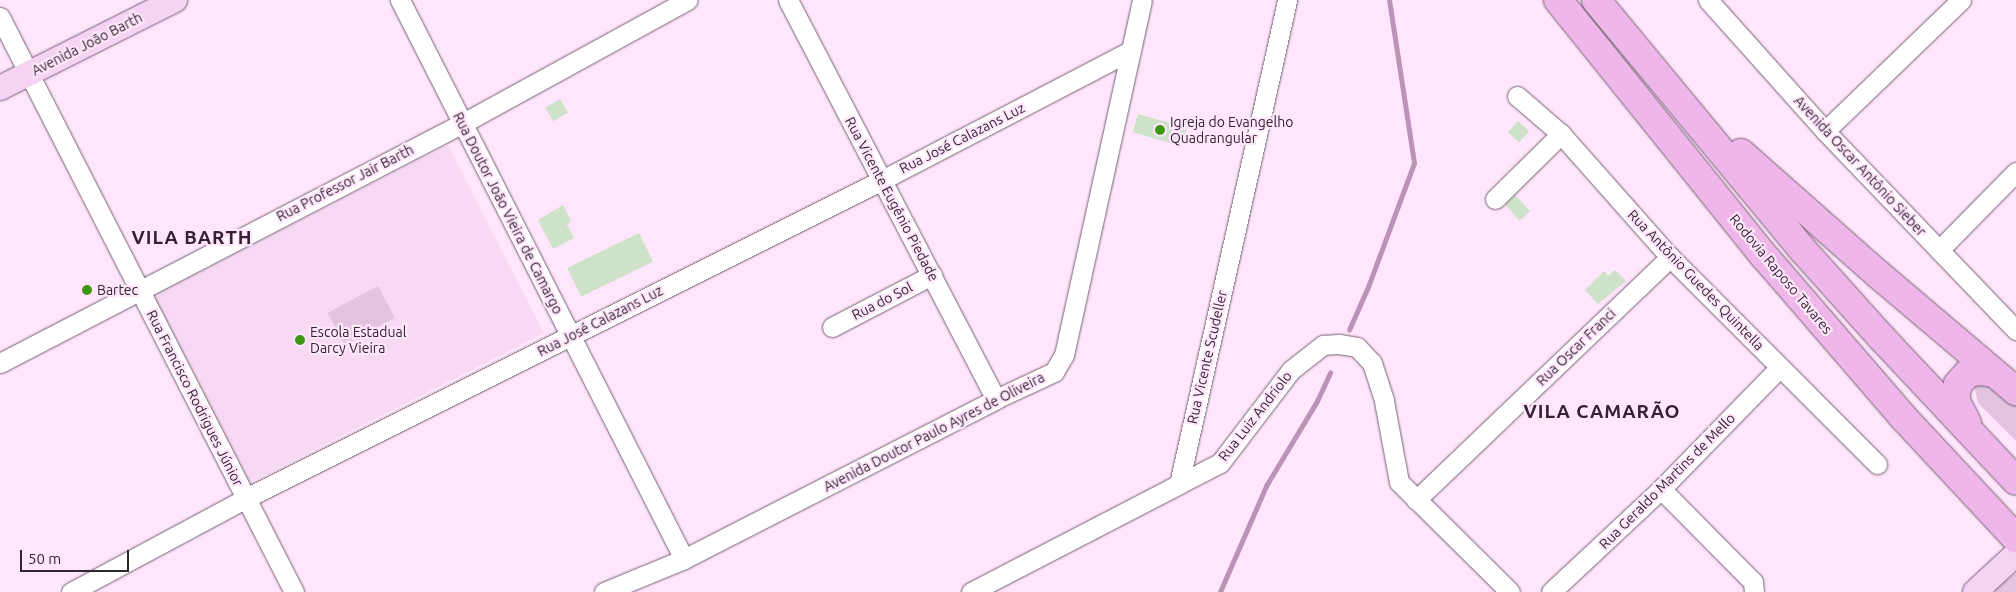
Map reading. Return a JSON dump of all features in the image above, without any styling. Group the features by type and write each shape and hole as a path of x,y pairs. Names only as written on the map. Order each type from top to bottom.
{"highway":[{"name":"Rodovia Raposo Tavares","path":"1558,0 1765,257 1903,417 2016,538"},
{"path":"1596,0 1802,248 1881,337 2016,481"},
{"path":"1681,100 2016,391"},
{"path":"1976,438 1957,407 1955,391 1958,384 1968,373 1981,371 1993,373"}],"main road":[{"name":"Avenida João Barth","path":"0,88 175,0"},
{"path":"1975,592 2016,554"}],"street":[{"name":"Rua Doutor João Vieira de Camargo","path":"400,0 684,559"},
{"name":"Rua Professor Jair Barth","path":"0,363 463,122 688,0"},
{"name":"Rua Vicente Eugênio Piedade","path":"788,0 996,399"},
{"name":"Avenida Doutor Paulo Ayres de Oliveira","path":"604,592 684,559 996,399 1054,372 1064,355 1142,0"},
{"name":"Rua Vicente Scudeller","path":"1179,484 1287,0"},
{"path":"1825,131 1961,0"},
{"name":"Avenida Oscar Antônio Sieber","path":"1715,3 1825,131 2016,330"},
{"name":"Rua Francisco Rodrigues Júnior","path":"0,17 294,592"},
{"name":"Rua José Calazans Luz","path":"71,592 246,498 882,180 1130,51"},
{"name":"Rua Antônio Guedes Quintella","path":"1517,96 1561,134 1670,257 1877,464"},
{"path":"1495,199 1561,134"},
{"path":"1939,250 2016,172"},
{"name":"Rua Oscar Franci","path":"1416,500 1670,257"},
{"name":"Rua do Sol","path":"832,327 932,276"},
{"name":"Rua Luiz Andriolo","path":"1179,484 1220,463 1291,370 1323,345 1339,344 1357,348 1372,363 1384,401 1399,482 1510,592"},
{"name":"Rua Geraldo Martins de Mello","path":"1551,592 1661,489 1780,367"},
{"path":"971,592 1179,484"},
{"path":"1661,489 1753,582 1754,592"}],"shaded area":[{"name":"Escola Estadual Darcy Vieira","path":"448,145 544,333 249,483 153,295"},
{"path":"378,286 395,318 345,345 328,313"},
{"path":"1982,377 2016,396 2016,441 1978,403 1974,386"},
{"path":"2016,573 2016,592 1995,592 1996,587"}],"building":[{"path":"560,99 568,113 553,121 545,108"},
{"name":"Igreja do Evangelho Quadrangular","path":"1138,114 1187,128 1182,146 1133,132"},
{"path":"1518,121 1529,131 1519,142 1508,132"},
{"path":"1515,195 1530,211 1520,221 1505,205"},
{"path":"563,205 571,221 567,225 574,238 553,249 538,220"},
{"path":"639,233 653,262 581,297 567,268"},
{"path":"1615,270 1626,281 1598,304 1585,290 1604,271 1608,276"}],"waterway":[{"path":"1349,330 1368,287 1414,163 1389,0"},
{"path":"1220,592 1266,486 1317,401 1330,373"}],"place":[{"name":"Igreja do Evangelho Quadrangular","path":"1160,130"},
{"name":"Bartec","path":"87,290"},
{"name":"Escola Estadual Darcy Vieira","path":"300,340"}],"district":[{"name":"VILA BARTH","path":"192,238"},
{"name":"VILA CAMARÃO","path":"1602,412"}]}
